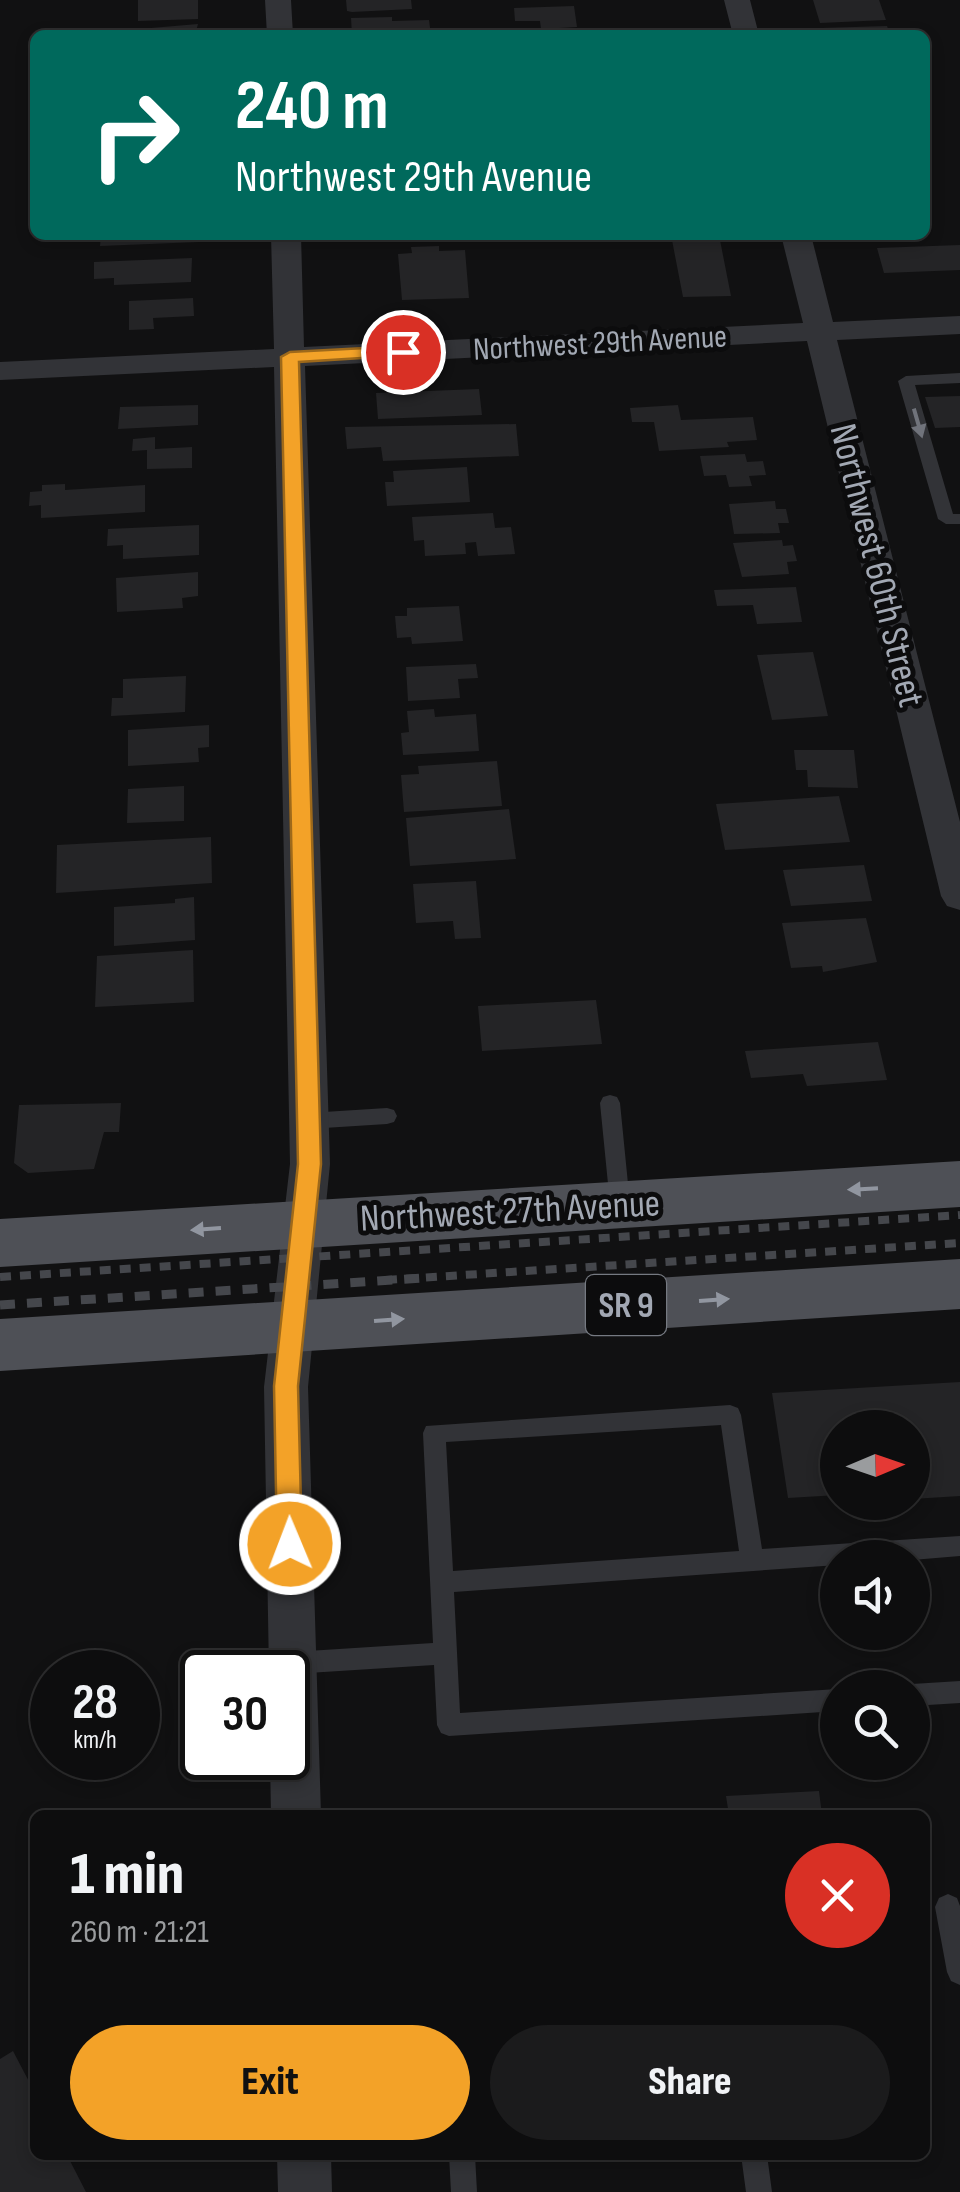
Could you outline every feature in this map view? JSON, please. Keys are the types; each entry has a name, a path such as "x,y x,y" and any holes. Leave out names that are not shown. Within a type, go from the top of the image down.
{"main road":[{"name":"Northwest 27th Avenue","path":"0,1243 960,1184"},
{"name":"SR 9","path":"0,1344 960,1284"}],"street":[{"path":"278,0 280,30"},
{"path":"738,0 745,30"},
{"path":"286,240 310,1164 286,1386 292,1650"},
{"name":"Northwest 60th Street","path":"797,240 960,896"},
{"name":"Northwest 29th Avenue","path":"0,371 960,325"},
{"path":"295,1780 296,1810"},
{"path":"304,2160 305,2192"}],"lane":[{"path":"953,519 906,381 960,378"},
{"path":"610,1103 620,1204"},
{"path":"308,1121 387,1116"},
{"path":"752,1560 730,1415 434,1432 449,1726 820,1701"},
{"path":"442,1582 960,1546"},
{"path":"310,1662 446,1653"},
{"path":"930,1694 960,1692"},
{"path":"944,1908 960,1972"},
{"path":"462,2160 464,2192"},
{"path":"755,2160 758,2192"}],"building":[{"path":"138,0 198,0 198,19 138,21"},
{"path":"346,0 411,0 412,9 352,12 347,11"},
{"path":"813,0 879,0 886,20 820,23"},
{"path":"574,6 577,27 541,29 540,21 515,21 514,8"},
{"path":"351,18 429,20 430,30 352,30"},
{"path":"198,24 196,30 128,30"},
{"path":"887,26 888,30 822,30"},
{"path":"101,240 199,240 199,242 100,246"},
{"path":"672,240 720,240 731,296 683,297"},
{"path":"960,245 960,270 884,273 877,248"},
{"path":"439,246 439,251 465,250 469,298 402,300 398,254 412,253 411,247"},
{"path":"192,258 191,282 114,285 114,278 94,279 94,262"},
{"path":"193,298 194,316 153,318 154,329 129,330 129,301"},
{"path":"479,389 482,415 378,419 376,393"},
{"path":"960,396 960,427 935,428 925,397"},
{"path":"198,405 198,425 118,429 120,407"},
{"path":"678,405 681,420 753,417 757,440 727,442 729,447 659,451 654,422 632,422 630,408"},
{"path":"516,424 519,456 383,461 381,447 347,449 345,427"},
{"path":"155,437 155,449 192,447 192,468 147,469 147,450 132,451 133,439"},
{"path":"745,454 747,462 763,461 766,475 749,476 752,486 729,487 726,475 704,476 700,456"},
{"path":"467,467 470,502 387,506 385,482 394,482 393,471"},
{"path":"65,484 65,490 145,485 145,512 41,518 41,505 29,506 30,492 42,491 42,485"},
{"path":"775,501 776,509 786,509 789,523 778,523 780,533 734,534 729,504"},
{"path":"493,513 495,528 511,527 515,554 478,556 476,542 465,543 466,554 425,556 424,540 414,541 412,517"},
{"path":"199,525 199,555 123,559 123,545 107,546 108,529"},
{"path":"782,540 783,546 793,545 797,561 787,562 789,574 742,577 733,543"},
{"path":"198,572 198,596 182,598 183,608 117,612 116,578"},
{"path":"796,587 802,622 757,624 753,605 717,606 714,590"},
{"path":"459,606 463,641 412,644 411,637 397,638 395,616 407,616 407,608"},
{"path":"813,652 828,716 772,720 757,655"},
{"path":"476,664 478,678 458,679 460,698 408,701 406,667"},
{"path":"186,676 185,712 111,716 112,698 123,698 123,679"},
{"path":"434,709 435,717 476,714 479,751 403,755 401,733 409,732 407,711"},
{"path":"209,725 209,747 198,748 199,762 128,766 128,730"},
{"path":"794,750 854,750 858,788 808,787 807,770 796,770"},
{"path":"497,761 502,806 404,812 401,775 419,774 418,766"},
{"path":"184,786 184,821 127,823 128,789"},
{"path":"839,796 850,842 725,850 716,804"},
{"path":"509,809 516,859 410,866 406,818"},
{"path":"211,837 212,883 56,893 57,845"},
{"path":"864,865 872,901 791,906 783,870"},
{"path":"476,881 481,938 455,939 453,921 416,923 413,884"},
{"path":"194,897 195,940 114,946 114,907 175,903 175,899"},
{"path":"866,918 877,962 823,972 822,966 791,968 782,923"},
{"path":"193,950 194,1002 95,1007 97,956"},
{"path":"596,1000 602,1044 482,1051 478,1006"},
{"path":"878,1042 887,1080 807,1086 803,1074 751,1078 745,1051"},
{"path":"121,1103 119,1132 104,1132 94,1169 28,1173 14,1163 19,1105"},
{"path":"960,1382 960,1496 930,1498 930,1410 820,1410 820,1496 788,1498 772,1393"},
{"path":"819,1791 821,1810 728,1810 726,1796"},
{"path":"13,2051 30,2083 30,2160 70,2160 86,2192 0,2192 0,2059"}],"railway":[{"path":"0,1277 960,1215"},
{"path":"386,1280 960,1243"},
{"path":"0,1305 424,1278"}],"route":[{"path":"290,1544 286,1386 310,1164 290,357 403,352"}]}
